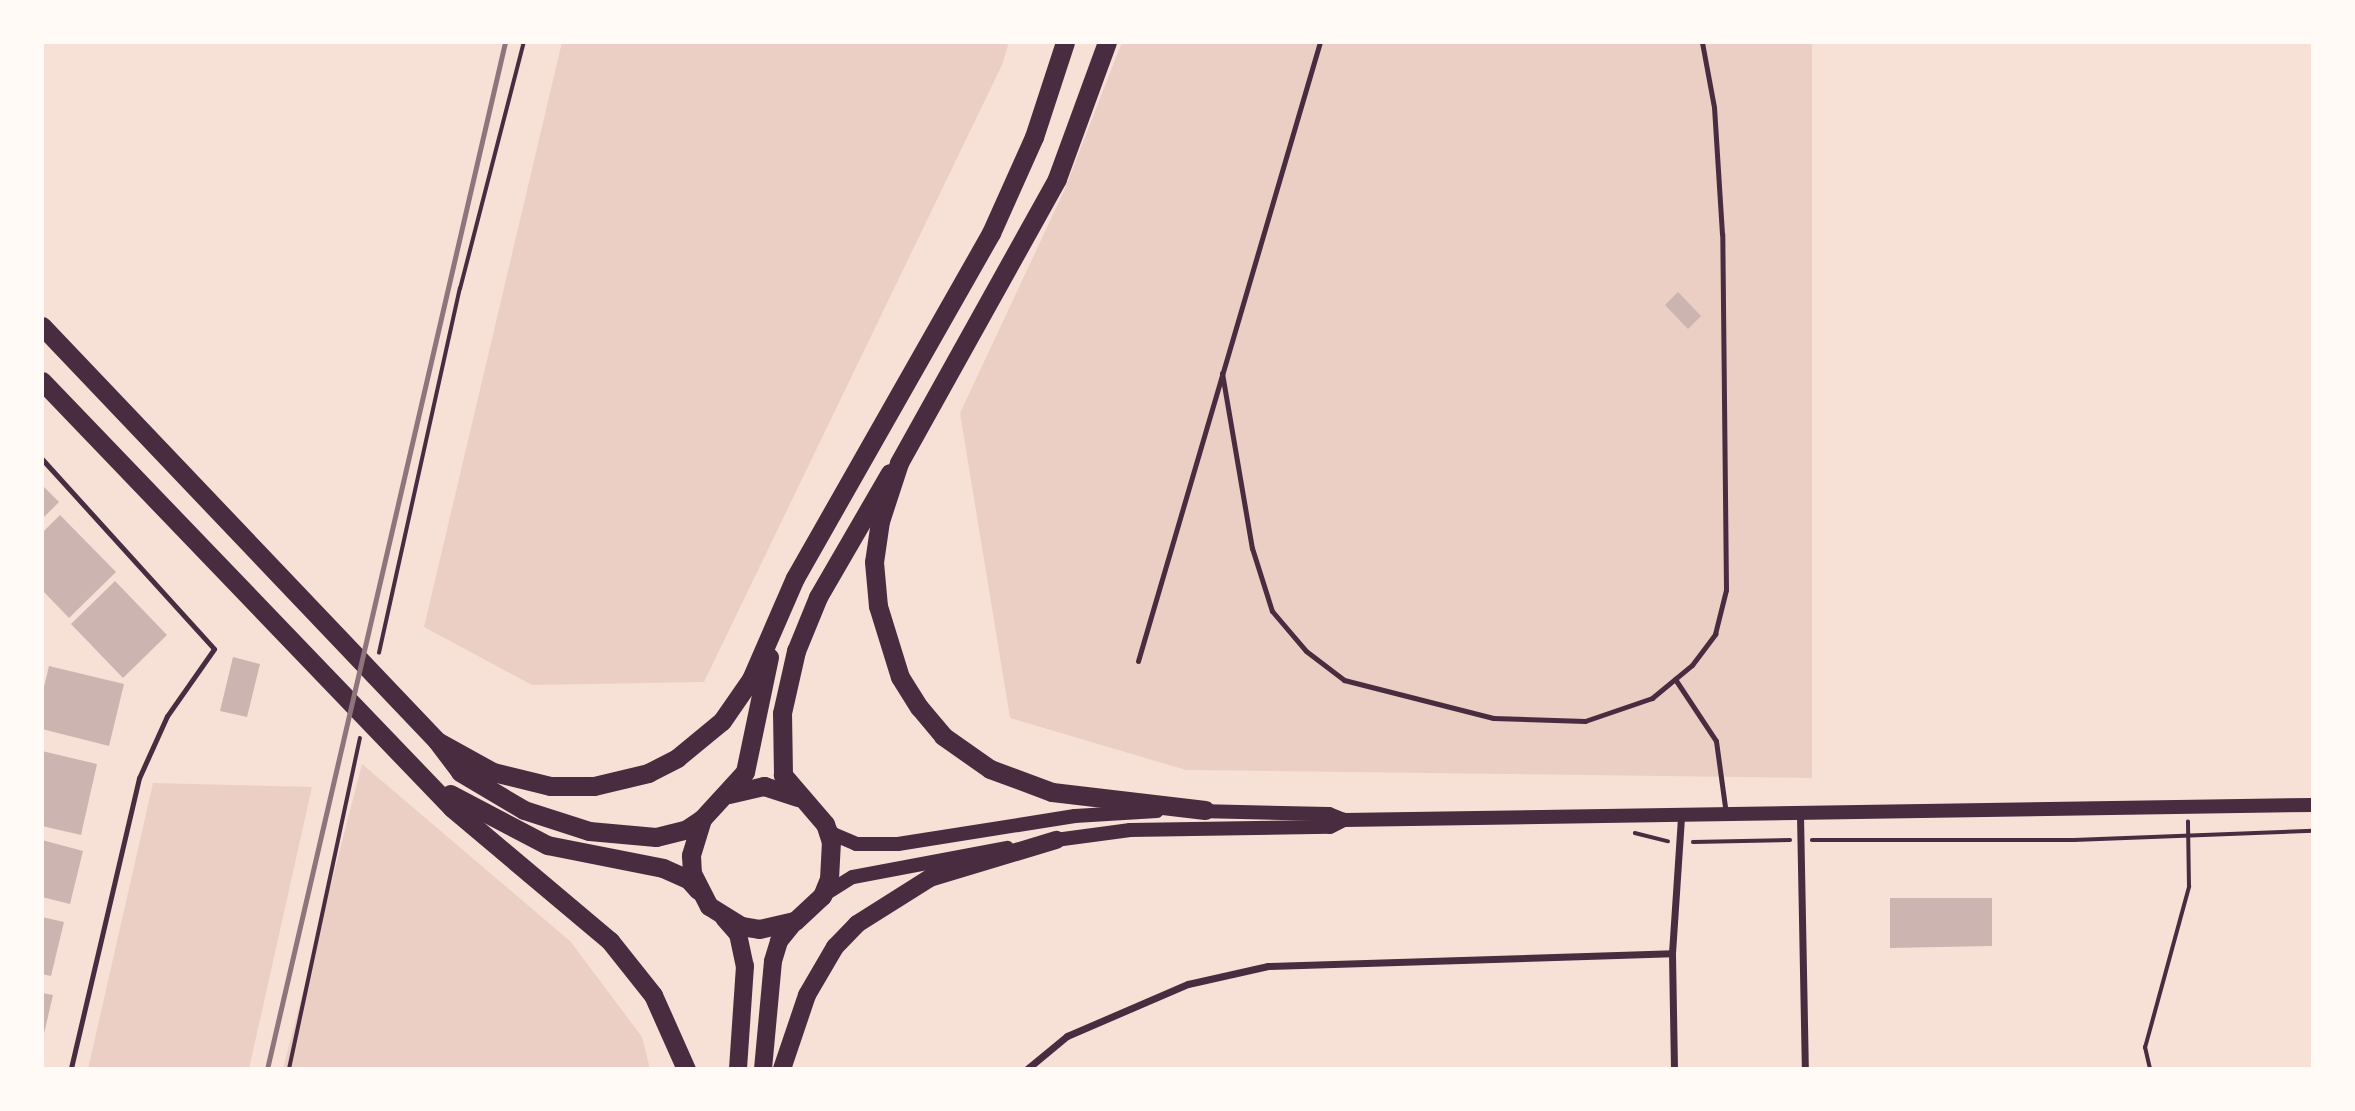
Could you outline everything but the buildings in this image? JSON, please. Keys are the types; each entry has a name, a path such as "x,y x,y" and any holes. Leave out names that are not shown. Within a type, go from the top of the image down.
{"highway":[{"path":"437,741 493,772 527,782 572,787 618,782 677,758 722,721 739,701 770,642 796,578 991,233 1034,137 1065,42"},
{"path":"427,782 547,845 663,868 688,879 724,918 759,929 795,921 822,896 832,860 825,824 783,775 780,738 796,651 835,565 899,463 1057,179 1107,42"},
{"path":"42,326 437,741 460,772 479,785 551,821 636,837 676,833 702,819 729,794 745,772 770,642"},
{"path":"42,381 452,808 610,941 653,995 685,1069"},
{"path":"899,463 880,521 874,562 878,606 900,677 943,736 1019,783 1052,792 1205,810"},
{"path":"729,794 765,786 800,797"},
{"path":"699,891 691,855 702,819"}],"main road":[{"path":"825,824 844,840 887,845 1074,816 1205,810 1329,814 1344,820 1681,818 2313,805"},
{"path":"822,896 853,877 1056,840 1130,830 1330,827 1344,820"},
{"path":"782,1069 807,995 835,947 856,924 930,878 1056,840"},
{"path":"724,918 738,934 745,966 738,1069"},
{"path":"763,1069 773,961 779,941 795,921"}],"street":[{"path":"1800,815 1805,1069"},
{"path":"1674,1069 1672,953 1681,818"},
{"path":"1027,1069 1067,1036 1176,989 1268,966 1672,953"}],"lane":[{"path":"1138,661 1320,42"},
{"path":"1223,373 1252,548 1272,611 1307,651 1343,680 1493,718 1586,721 1652,698 1692,665 1715,634 1726,590 1721,234 1714,107 1702,42"},
{"path":"42,459 214,649 167,716 139,778 71,1069"},
{"path":"1675,679 1716,741 1726,817"}],"path":[{"path":"376,667 460,289 524,42"},
{"path":"289,1069 360,734"},
{"path":"2150,1069 2145,1048 2189,887 2188,806"},
{"path":"1613,818 1640,836 1679,842 2074,840 2188,833 2313,831"}],"shaded area":[{"path":"562,42 1009,42 1002,65 704,682 532,685 424,627"},
{"path":"1122,42 1812,42 1812,778 1186,770 1010,718 960,413 1064,191"},
{"path":"362,764 570,941 642,1037 650,1069 283,1069"},
{"path":"153,783 312,787 249,1069 88,1069"}],"railway":[{"path":"267,1069 505,42"}]}
